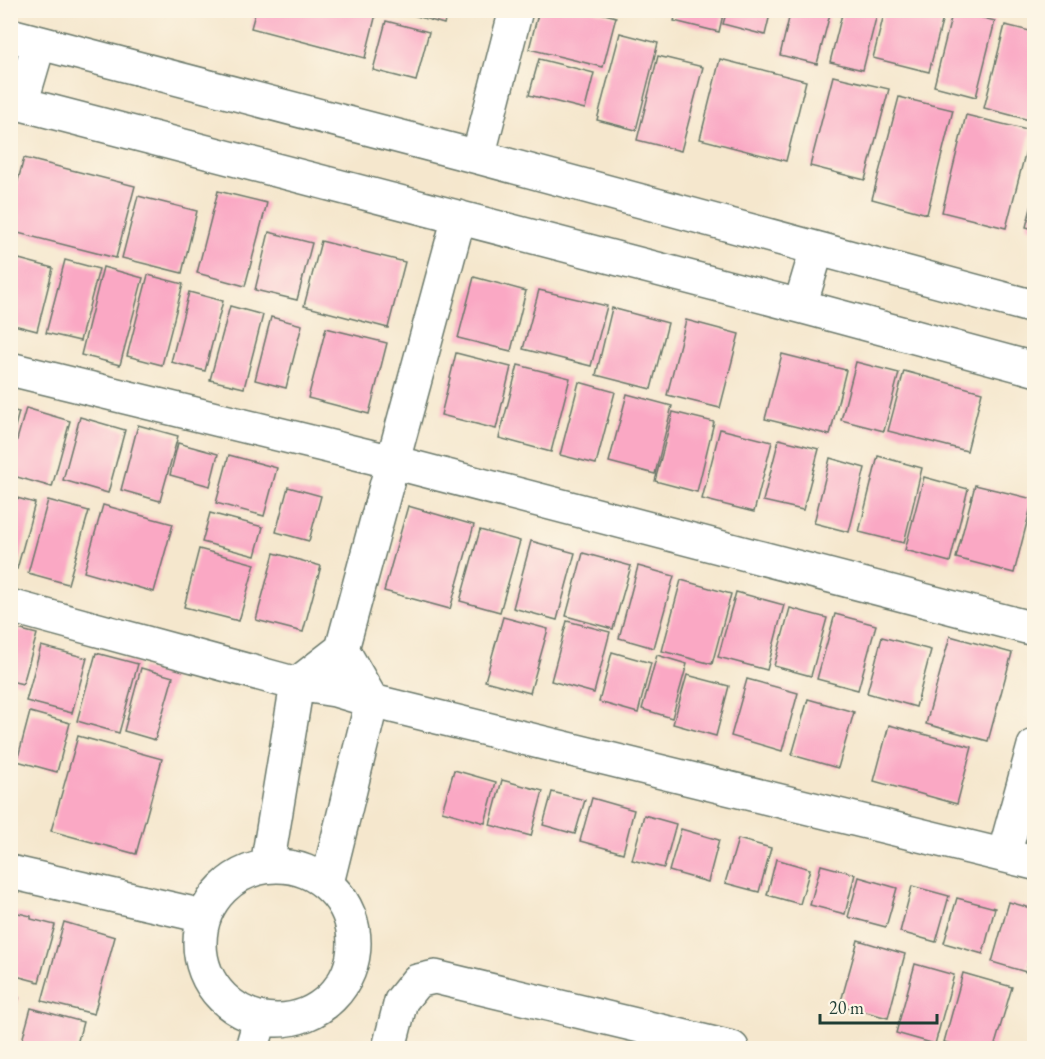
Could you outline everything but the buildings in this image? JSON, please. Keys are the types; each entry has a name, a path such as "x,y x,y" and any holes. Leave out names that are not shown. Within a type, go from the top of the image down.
{"street":[{"path":"478,157 516,10"},
{"path":"1035,307 478,157 25,39 16,102 1035,369"},
{"path":"267,866 297,684 342,649 459,217"},
{"path":"800,306 817,249"},
{"path":"10,369 393,462 1035,629"},
{"path":"10,606 297,684 335,690 372,701 1019,859 1035,746"},
{"path":"327,883 372,701 342,649"},
{"path":"267,866 299,868 327,883 344,903 354,927 355,953 344,983 323,1007 256,1034 208,981 199,949 203,916 218,892 240,874 267,866"},
{"path":"10,872 203,916"},
{"path":"389,1048 401,1001 417,981 435,977 732,1048"}]}
